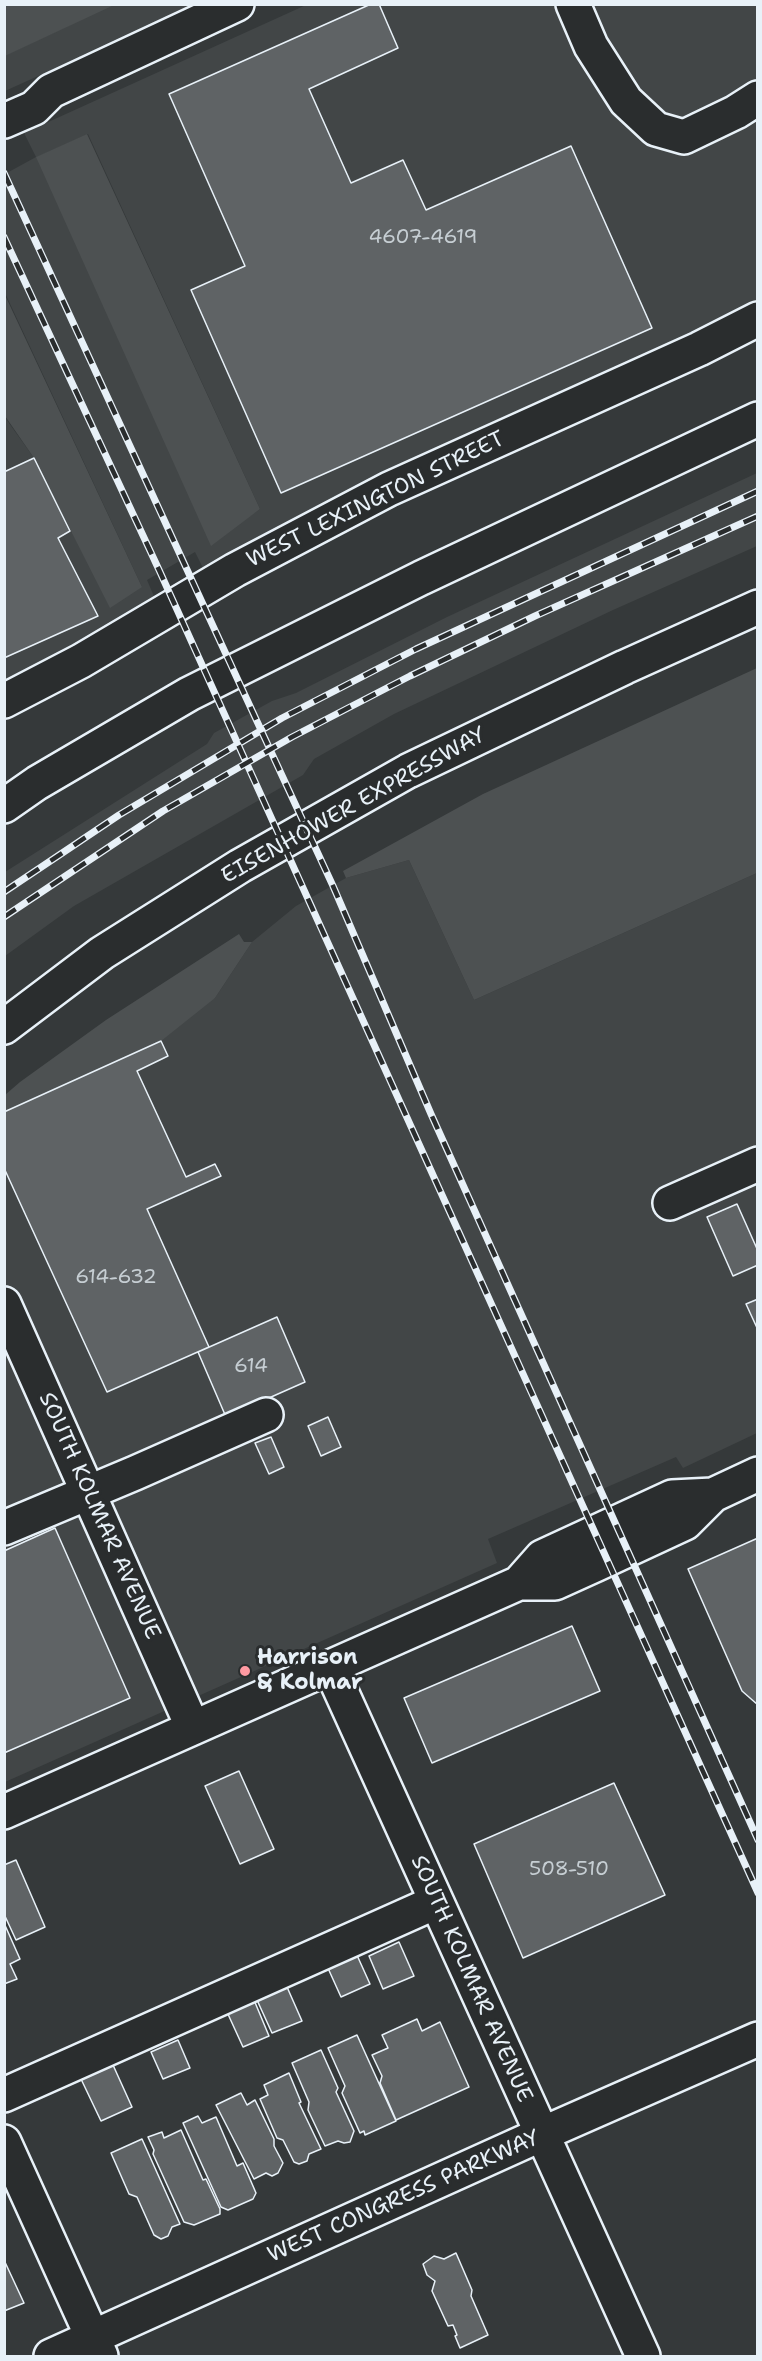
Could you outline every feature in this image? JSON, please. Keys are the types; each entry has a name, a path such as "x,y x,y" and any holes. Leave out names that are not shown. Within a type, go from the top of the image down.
{"main road":[{"path":"4,121 34,108 51,91 237,4"},
{"path":"573,4 591,46 626,101 656,129 684,137 736,112 758,98"},
{"path":"4,102 28,92 51,91"},
{"name":"WEST LEXINGTON STREET","path":"4,701 81,662 235,570 389,489 758,319"},
{"path":"4,806 37,783 189,693 420,578 758,418"},
{"name":"EISENHOWER EXPRESSWAY","path":"4,1027 121,941 240,866 408,771 624,667 758,607"},
{"path":"670,1203 758,1164"},
{"name":"SOUTH KOLMAR AVENUE","path":"4,1304 193,1728"},
{"path":"4,1528 266,1415"},
{"path":"4,1812 519,1583 542,1557 672,1497 713,1494 758,1474"},
{"name":"SOUTH KOLMAR AVENUE","path":"330,1667 643,2356"},
{"path":"4,2095 436,1902"},
{"name":"WEST CONGRESS PARKWAY","path":"51,2356 96,2347 542,2134 758,2039"},
{"path":"4,2142 96,2347"}],"shaded area":[{"path":"5,4 114,4 114,5 5,56"},
{"path":"61,5 195,5 5,91 4,56 70,25"},
{"path":"306,5 757,5 757,302 736,315 205,572 195,552 147,580 156,601 5,686 4,416 34,458 70,531 142,587 5,293 5,174 36,157 24,133","holes":["88,134 260,509 247,518 37,157"]},
{"path":"87,134 260,509 211,546 36,157"},
{"path":"4,293 142,587 110,608 34,458 5,416"},
{"path":"757,473 757,546 613,610 394,714 314,759 303,775 74,906 5,956 5,872 207,744 214,733 272,701 296,693 447,617"},
{"path":"757,668 757,873 474,1000 409,860 346,878 343,871 483,794"},
{"path":"409,860 474,1000 757,873 757,1433 683,1468 676,1457 488,1539 497,1563 5,1782 4,1112 215,998 252,942 296,906 346,878"},
{"path":"239,934 244,942 252,942 215,998 161,1041 5,1112 5,1095 20,1082 106,1020"}],"building":[{"path":"371,4 379,4 398,48 309,89 351,183 403,160 426,210 571,146 652,328 281,493 191,290 245,266 169,94"},
{"path":"34,458 70,531 58,538 98,616 4,658 4,472"},
{"path":"161,1041 168,1056 137,1071 186,1177 215,1164 221,1176 147,1209 209,1347 107,1392 4,1168 4,1112"},
{"path":"737,1204 758,1251 758,1265 733,1276 707,1217"},
{"path":"758,1299 758,1330 746,1304"},
{"path":"277,1317 305,1382 226,1417 198,1352"},
{"path":"328,1417 341,1447 321,1456 308,1426"},
{"path":"271,1437 284,1467 269,1474 255,1443"},
{"path":"55,1528 130,1698 4,1753 4,1551"},
{"path":"758,1538 758,1705 742,1691 688,1569"},
{"path":"572,1626 600,1691 432,1763 404,1698"},
{"path":"239,1771 274,1849 240,1864 205,1786"},
{"path":"614,1783 665,1895 523,1958 474,1844"},
{"path":"16,1860 45,1927 16,1940 4,1914 4,1865"},
{"path":"4,1923 20,1959 10,1964 17,1979 4,1984"},
{"path":"399,1942 414,1976 383,1989 369,1956"},
{"path":"356,1953 370,1984 341,1997 327,1966"},
{"path":"287,1987 302,2021 272,2033 257,2000"},
{"path":"254,2000 269,2036 243,2047 227,2012"},
{"path":"417,2019 422,2031 440,2022 469,2087 396,2120 380,2083 382,2076 372,2055 388,2048 382,2035"},
{"path":"357,2035 396,2121 365,2135 364,2131 360,2133 342,2093 345,2086 328,2048"},
{"path":"178,2040 190,2068 163,2079 151,2052"},
{"path":"321,2050 338,2088 336,2092 354,2131 350,2142 338,2141 325,2146 308,2110 309,2102 292,2063"},
{"path":"113,2065 132,2107 101,2121 81,2079"},
{"path":"289,2073 301,2102 299,2103 321,2149 309,2154 307,2161 299,2164 294,2162 283,2140 277,2138 260,2099 268,2095 264,2085"},
{"path":"241,2093 247,2105 255,2100 283,2163 278,2173 272,2176 266,2173 254,2179 216,2105"},
{"path":"198,2116 202,2123 216,2117 237,2166 243,2163 256,2193 253,2199 228,2210 221,2207 183,2123"},
{"path":"181,2130 203,2180 206,2179 220,2209 220,2214 194,2225 184,2222 153,2154 154,2150 148,2137 162,2132 164,2138"},
{"path":"142,2139 180,2224 172,2227 168,2236 161,2239 154,2235 137,2197 129,2194 111,2153"},
{"path":"456,2253 488,2335 460,2348 453,2325 448,2326 432,2291 435,2281 427,2275 423,2264 434,2256 444,2259"},
{"path":"4,2260 24,2303 4,2311"}],"railway":[{"path":"4,173 333,886 431,1114 758,1840"},
{"path":"4,237 160,572 758,1893"},
{"path":"4,892 119,815 282,718 416,649 758,491"},
{"path":"4,917 163,811 292,737 410,676 535,616 758,516"}],"place":[{"name":"Harrison & Kolmar","path":"245,1671"}]}
